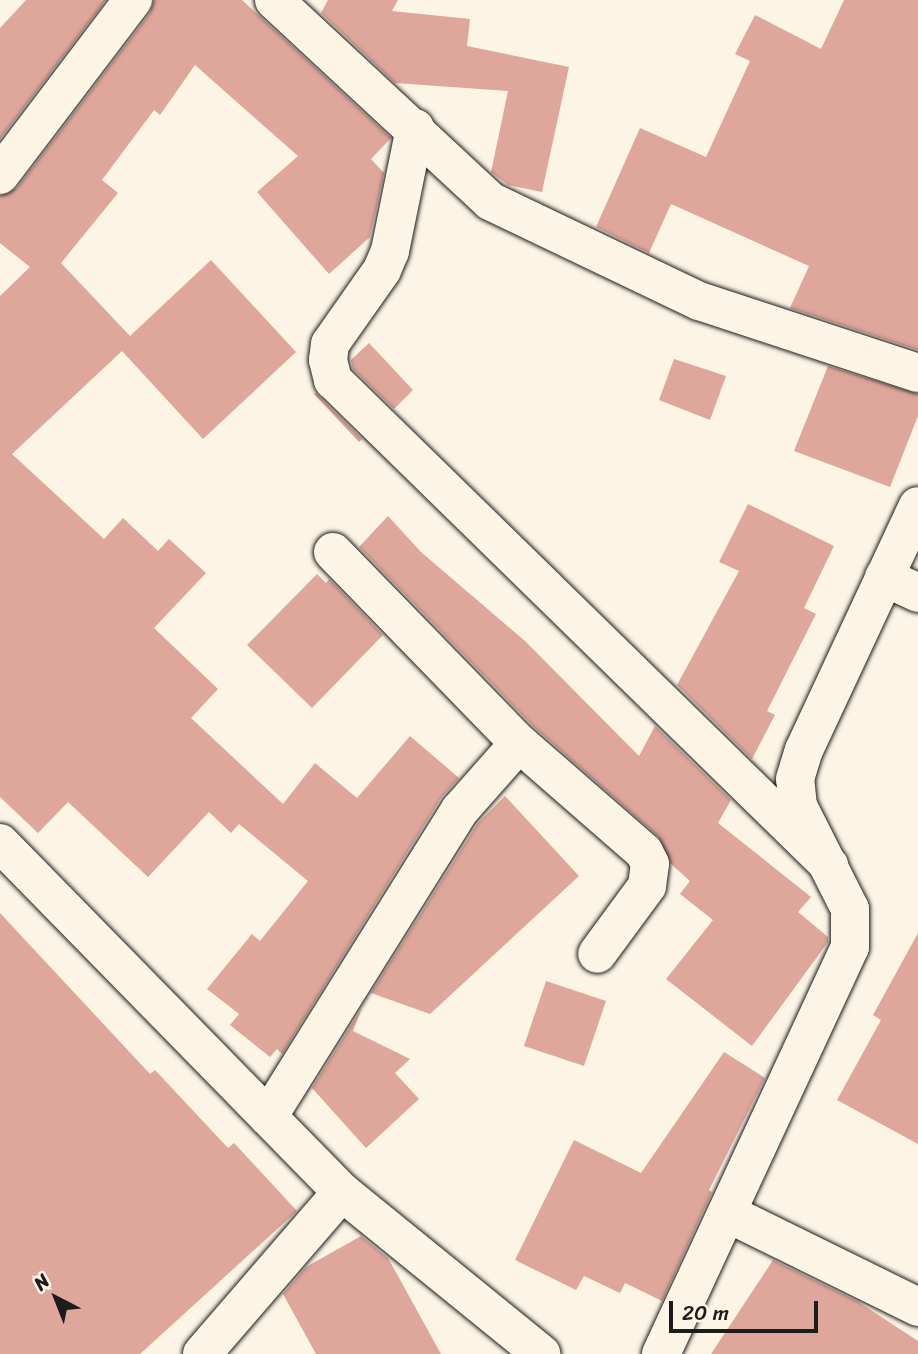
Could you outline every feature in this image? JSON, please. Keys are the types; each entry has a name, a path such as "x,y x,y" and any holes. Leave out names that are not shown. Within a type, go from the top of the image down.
{"street":[{"path":"0,175 133,0"},
{"path":"274,0 415,128 490,201 699,301 918,373"},
{"path":"415,128 390,251 382,270 330,344 328,360 333,380 829,865"},
{"path":"661,1354 850,947 850,909 798,806 794,779 918,506"},
{"path":"333,552 519,743 635,842 650,864 647,886 597,954"},
{"path":"884,577 918,593"},
{"path":"268,1117 460,810 519,743"},
{"path":"0,843 342,1192 541,1354"},
{"path":"202,1354 342,1192"},
{"path":"727,1213 918,1307"}],"building":[{"path":"26,0 106,0 0,139 0,28"},
{"path":"154,0 242,0 391,138 371,159 384,173 370,237 329,274 257,192 298,156 195,65 160,115 154,110 102,180 118,193 61,263 130,336 211,260 296,352 203,439 122,351 12,454 104,539 123,518 158,551 169,539 206,573 154,628 218,689 191,718 283,804 315,763 357,798 410,736 459,778 441,798 282,1054 277,1049 270,1057 230,1025 239,1014 207,989 252,934 260,941 308,881 239,824 231,833 209,812 148,877 68,802 38,833 0,797 0,296 30,267 0,243 0,196 17,188 150,13"},
{"path":"328,0 398,0 392,11 470,19 467,46 569,67 542,192 508,185 491,172 508,91 395,83 321,13"},
{"path":"844,0 918,0 918,350 790,308 809,266 671,204 649,253 596,227 640,128 706,157 750,61 735,54 755,15 821,49"},
{"path":"369,343 413,390 394,409 353,369 351,360"},
{"path":"674,359 726,376 710,420 659,400"},
{"path":"828,366 918,394 918,416 890,487 794,451"},
{"path":"314,394 362,439 359,442"},
{"path":"748,504 834,546 804,608 816,614 767,711 775,715 752,759 677,685 739,571 719,562"},
{"path":"388,516 421,552 525,641 639,756 655,726 731,800 718,823 811,897 798,912 828,937 828,942 752,1046 666,979 713,920 680,894 690,881 671,864 658,836 534,727 359,547"},
{"path":"317,574 326,583 329,579 383,635 312,708 247,645"},
{"path":"505,796 579,876 430,1014 371,993 478,823"},
{"path":"0,913 150,1074 155,1070 228,1148 234,1143 297,1211 140,1354 0,1354"},
{"path":"918,933 918,1144 837,1100 881,1020 873,1015"},
{"path":"546,981 606,1001 584,1066 524,1046"},
{"path":"362,1008 353,1031 410,1059 395,1073 419,1099 366,1148 312,1088"},
{"path":"724,1052 765,1078 709,1190 712,1192 662,1301 625,1283 620,1293 584,1276 576,1290 515,1260 574,1140 641,1173"},
{"path":"361,1236 388,1258 441,1354 316,1354 283,1294 306,1267"},
{"path":"773,1260 857,1301 918,1341 918,1354 711,1354"}]}
